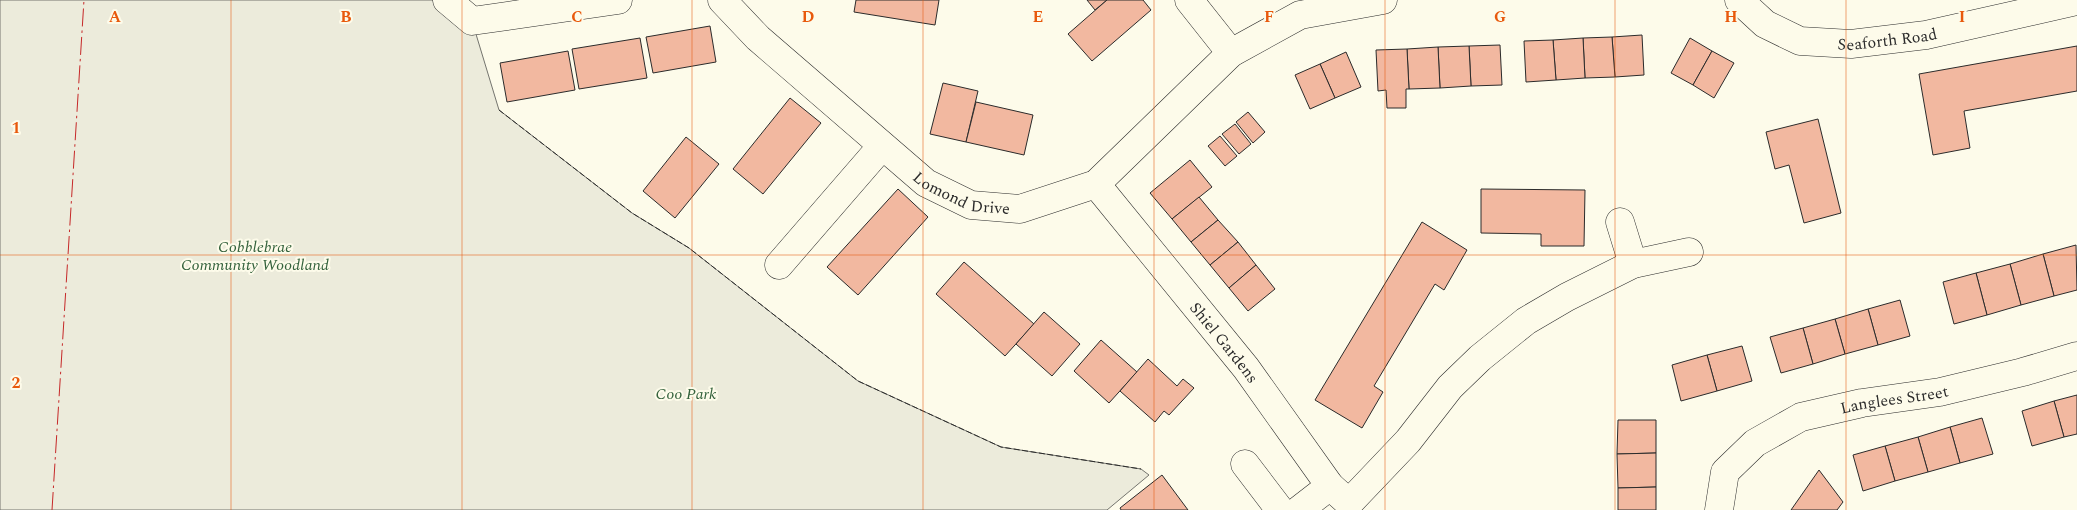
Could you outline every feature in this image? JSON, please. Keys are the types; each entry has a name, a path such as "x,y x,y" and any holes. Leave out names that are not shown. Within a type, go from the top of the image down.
{"street":[{"path":"447,0 472,21 618,0"},
{"name":"Lomond Drive","path":"722,0 758,38 926,183 971,205 1020,210 1096,184 1231,53 1300,15 1383,0"},
{"path":"1189,0 1231,53"},
{"name":"Seaforth Road","path":"1739,0 1765,24 1800,41 1851,44 1926,35 2077,1"},
{"path":"779,265 882,146"},
{"name":"Shiel Gardens","path":"1096,184 1246,368 1343,500"},
{"path":"1620,222 1633,264"},
{"path":"1299,510 1343,500 1408,441 1450,387 1480,358 1526,321 1567,297 1633,264 1689,252"},
{"name":"Langlees Street","path":"1719,510 1725,472 1755,443 1801,417 1862,403 1940,392 2023,372 2077,356"},
{"path":"1245,464 1280,510"}],"green space":[{"name":"Cobblebrae Community Woodland","path":"0,0 447,0 472,21 499,110 632,213 689,248 858,381 1001,447 1141,469 1149,475 1107,510 0,510"}],"building":[{"path":"856,0 939,0 935,25 854,12"},
{"path":"1087,0 1107,0 1095,10"},
{"path":"1107,0 1143,0 1151,10 1092,61 1068,34"},
{"path":"710,26 716,62 653,73 646,37"},
{"path":"1642,35 1644,75 1615,77 1612,37"},
{"path":"1612,37 1615,77 1585,78 1583,38"},
{"path":"640,38 647,78 579,89 572,49"},
{"path":"1583,38 1585,78 1556,80 1553,40"},
{"path":"1690,38 1712,51 1693,85 1671,73"},
{"path":"1553,40 1556,80 1526,82 1524,41"},
{"path":"1500,45 1502,85 1471,86 1469,46"},
{"path":"1469,46 1471,86 1440,88 1438,47"},
{"path":"2077,46 2077,91 1964,111 1970,148 1933,155 1919,74"},
{"path":"1438,47 1440,88 1409,89 1407,49"},
{"path":"1407,49 1409,89 1406,89 1406,108 1387,108 1386,90 1378,91 1376,50"},
{"path":"568,51 575,90 507,102 500,63"},
{"path":"1712,51 1734,63 1714,98 1693,85"},
{"path":"1346,52 1361,87 1335,98 1320,64"},
{"path":"1320,64 1335,98 1310,109 1295,75"},
{"path":"943,83 978,91 966,142 930,134"},
{"path":"790,98 821,123 763,194 733,169"},
{"path":"976,102 1033,115 1024,155 966,142"},
{"path":"1248,112 1265,132 1253,143 1236,122"},
{"path":"1818,119 1841,213 1804,223 1789,165 1775,169 1766,132"},
{"path":"1235,124 1251,144 1239,154 1222,134"},
{"path":"1220,136 1237,156 1225,166 1208,146"},
{"path":"686,137 719,164 675,218 643,191"},
{"path":"1190,160 1212,187 1172,219 1150,193"},
{"path":"898,189 928,217 858,295 827,267"},
{"path":"1481,189 1585,190 1584,246 1541,246 1541,234 1481,233"},
{"path":"1199,197 1218,220 1191,242 1172,219"},
{"path":"1218,220 1238,242 1210,265 1191,242"},
{"path":"1422,222 1467,250 1444,290 1435,284 1374,386 1383,392 1362,428 1315,400"},
{"path":"1238,242 1256,265 1229,288 1210,265"},
{"path":"2076,245 2077,290 2054,296 2043,254"},
{"path":"2043,254 2054,296 2021,305 2010,264"},
{"path":"964,262 1034,324 1005,356 936,294"},
{"path":"2010,264 2021,305 1987,315 1976,273"},
{"path":"1256,265 1275,289 1248,311 1229,288"},
{"path":"1976,273 1987,315 1954,324 1943,282"},
{"path":"1900,300 1910,336 1878,345 1868,309"},
{"path":"1868,309 1878,345 1845,354 1835,319"},
{"path":"1044,312 1080,344 1052,376 1016,344"},
{"path":"1835,319 1845,354 1813,364 1803,328"},
{"path":"1803,328 1813,364 1781,373 1770,337"},
{"path":"1101,340 1137,372 1109,403 1074,371"},
{"path":"1742,346 1752,381 1717,391 1707,355"},
{"path":"1707,355 1717,391 1681,401 1672,365"},
{"path":"1148,359 1177,386 1183,379 1194,388 1169,415 1164,411 1155,422 1120,391"},
{"path":"2077,395 2077,434 2064,437 2054,401"},
{"path":"2054,401 2064,437 2032,446 2022,411"},
{"path":"1982,418 1993,454 1960,463 1950,427"},
{"path":"1618,420 1656,420 1656,453 1617,454"},
{"path":"1950,427 1960,463 1928,472 1918,437"},
{"path":"1918,437 1928,472 1895,481 1885,446"},
{"path":"1885,446 1895,481 1863,491 1853,455"},
{"path":"1656,453 1656,487 1618,488 1617,454"},
{"path":"1819,470 1843,502 1837,510 1791,510"},
{"path":"1162,475 1188,510 1121,510 1120,508"},
{"path":"1656,487 1656,510 1618,510 1618,488"}],"fence":[{"path":"499,110 632,213 689,248 858,381 1001,447 1141,469"}],"power":[{"path":"52,510 84,0"}],"park label":[{"name":"Coo Park","path":"686,393"}]}
